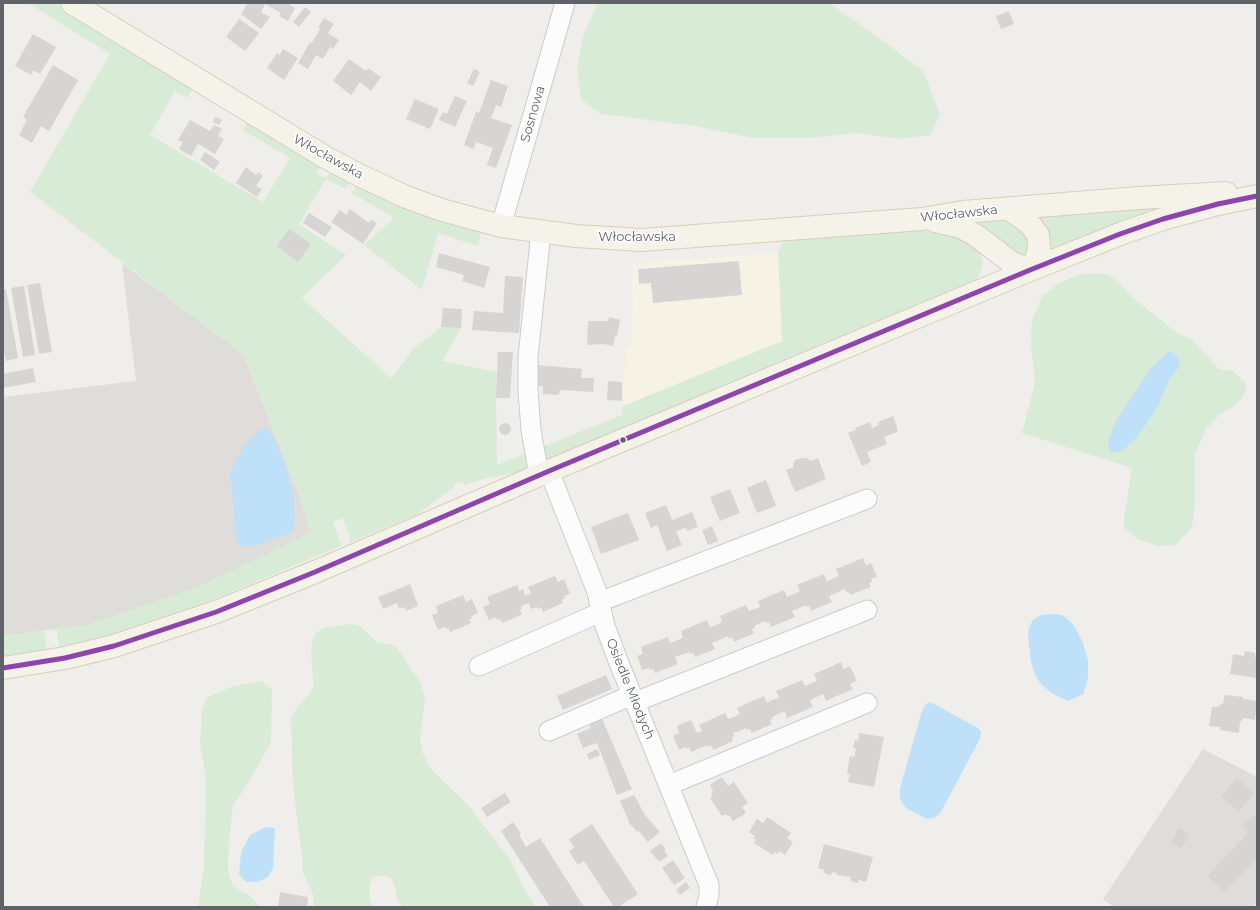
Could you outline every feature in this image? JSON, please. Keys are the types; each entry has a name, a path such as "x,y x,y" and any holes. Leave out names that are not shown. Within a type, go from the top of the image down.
{"main road":[{"name":"Włocławska","path":"72,3 325,157 406,197 473,219 501,226 576,236 642,240 922,219 963,212 1146,197 1220,193 1257,195"},
{"path":"3,668 65,658 114,646 216,612 314,572 544,473 988,286 1120,234 1163,219 1257,195"},
{"path":"1009,209 1029,223 1038,235 1039,248 1037,257 1030,270"},
{"path":"922,219 961,227 977,236 1012,263 1030,270"},
{"path":"988,286 992,264 990,247"}],"street":[{"name":"Sosnowa","path":"501,226 565,3"},
{"name":"Osiedle Młodych","path":"542,232 533,304 528,364 528,392 531,422 544,473 597,592 600,607 634,699 709,885 710,895 706,907"},
{"path":"479,666 600,607 867,499"},
{"path":"549,731 867,610"},
{"path":"669,785 867,703"}],"shaded area":[{"path":"778,253 783,341 623,406 626,348 632,347 633,264"},
{"path":"122,263 243,354 298,492 311,533 201,586 88,625 3,636 3,397 136,381"},
{"path":"1203,749 1257,777 1257,902 1254,907 1114,907 1103,899"}],"green space":[{"path":"28,3 55,3 192,88 188,98 175,91 150,135 263,202 290,158 243,130 249,119 322,164 316,173 326,178 331,171 350,182 345,189 326,179 299,224 346,255 302,298 391,378 413,349 441,327 461,328 442,361 497,372 497,465 532,451 535,467 519,472 483,479 465,485 462,481 453,485 454,487 418,514 351,542 343,518 333,522 341,546 181,613 132,631 87,643 59,648 57,629 88,625 201,586 310,533 298,492 243,354 30,192 110,54"},
{"path":"598,3 829,3 923,71 940,114 931,135 901,139 856,133 810,138 752,138 696,126 601,114 581,99 577,68 584,34"},
{"path":"358,184 482,229 478,246 438,233 422,290 364,245 394,218 352,193"},
{"path":"1152,208 1156,210 1155,212 1052,250 1048,249 1038,220 1039,217"},
{"path":"1007,220 1025,228 1030,255 1024,257 1018,256 979,227 981,222"},
{"path":"919,228 950,230 978,249 983,262 979,276 975,280 796,358 545,461 542,447 622,415 623,406 782,341 778,253 782,243 794,238"},
{"path":"1083,274 1108,274 1131,296 1177,333 1191,339 1219,369 1233,371 1245,382 1246,391 1241,399 1234,406 1220,414 1206,429 1195,454 1195,503 1192,527 1176,545 1158,546 1137,539 1123,526 1132,468 1022,433 1035,381 1031,344 1032,321 1042,296 1061,282"},
{"path":"351,624 360,626 378,643 391,644 397,648 420,682 425,699 420,739 423,754 431,769 467,804 511,861 525,891 536,907 403,907 396,899 396,891 392,879 384,875 372,877 369,889 370,900 373,907 314,907 313,894 303,872 293,786 291,719 297,708 314,688 311,653 315,634 323,628"},
{"path":"44,631 47,654 3,660 3,636"},
{"path":"261,681 272,690 271,742 253,775 233,806 229,840 228,872 232,884 240,891 249,895 258,907 198,907 204,868 206,778 200,744 202,713 206,698 231,687"}],"water":[{"path":"1169,351 1175,354 1180,361 1179,367 1169,380 1157,408 1137,437 1121,452 1112,452 1108,447 1116,421 1152,367"},
{"path":"264,428 269,431 274,438 284,462 294,495 295,522 291,533 259,545 241,547 238,543 236,533 230,475 236,459 246,444"},
{"path":"1041,615 1062,615 1075,627 1083,643 1088,660 1088,678 1083,694 1069,701 1052,693 1041,684 1035,675 1031,662 1028,638 1029,627 1033,620"},
{"path":"930,702 978,728 981,732 981,736 941,812 934,818 927,819 907,809 900,798 900,788 921,714 925,705"},
{"path":"266,827 275,828 273,868 268,877 258,882 246,882 239,874 241,852 250,835"}],"building":[{"path":"248,3 287,3 295,8 288,21 279,16 281,13 265,4 261,12 270,17 261,29 241,14"},
{"path":"305,7 311,12 299,27 293,22"},
{"path":"1009,11 1014,24 1001,29 996,16"},
{"path":"324,18 334,24 328,33 339,40 333,49 330,47 323,59 316,55 308,69 298,63 310,42 312,43"},
{"path":"239,19 259,33 245,51 226,37"},
{"path":"33,34 56,47 40,74 33,70 31,75 15,66"},
{"path":"283,49 298,58 284,80 267,68 277,53 280,55"},
{"path":"349,59 366,71 368,68 381,77 371,91 360,82 351,95 333,81"},
{"path":"53,65 78,80 49,131 41,126 32,143 19,135 27,120 23,117"},
{"path":"474,69 480,72 473,86 467,83"},
{"path":"491,80 508,86 501,107 496,105 491,118 512,125 496,168 487,165 493,148 476,142 473,149 464,145 476,112 479,113"},
{"path":"455,96 467,101 455,127 439,120 443,112 447,114"},
{"path":"415,99 439,109 430,129 406,119"},
{"path":"215,117 222,120 219,125 213,122"},
{"path":"190,120 210,131 214,125 222,129 218,136 224,139 215,154 198,144 191,156 179,149 183,142 178,140"},
{"path":"205,152 220,162 214,170 200,160"},
{"path":"246,167 256,175 258,172 263,176 256,186 262,189 257,197 236,183"},
{"path":"350,209 369,223 371,220 377,223 363,244 331,222 340,210 346,215"},
{"path":"309,213 332,227 325,237 303,223"},
{"path":"289,229 311,244 298,262 277,246"},
{"path":"439,253 490,267 484,288 462,281 464,275 436,267"},
{"path":"739,261 742,295 653,303 651,283 639,284 638,269"},
{"path":"505,276 523,277 519,333 472,330 474,311 503,313"},
{"path":"40,283 52,352 39,354 27,285"},
{"path":"24,286 35,355 23,357 11,288"},
{"path":"6,289 18,358 6,361 3,345 3,290"},
{"path":"443,308 462,309 461,328 441,327"},
{"path":"609,317 620,320 617,336 615,335 613,346 604,344 587,345 588,321 608,321"},
{"path":"498,352 513,352 510,398 496,398"},
{"path":"537,365 582,369 581,378 594,378 593,392 560,390 559,395 543,394 543,386 536,386"},
{"path":"33,368 36,382 3,388 3,374"},
{"path":"608,381 622,382 622,401 607,400"},
{"path":"893,416 897,427 897,432 884,437 887,444 867,452 871,462 862,466 848,433 856,430 855,428 870,422 872,428 879,425 878,422"},
{"path":"503,423 507,423 511,429 507,435 503,435 499,431 499,427"},
{"path":"808,458 810,461 818,458 826,479 795,492 786,470 794,467 793,464 795,460"},
{"path":"766,480 776,506 757,513 747,488"},
{"path":"730,489 740,513 720,521 710,497"},
{"path":"666,505 672,520 692,512 698,527 687,531 686,528 676,531 682,545 667,551 657,525 651,528 645,513"},
{"path":"628,513 639,540 601,554 591,527"},
{"path":"712,526 718,541 708,545 702,530"},
{"path":"863,558 866,565 871,563 877,577 871,579 872,582 869,583 871,587 850,595 845,589 829,596 832,602 811,611 810,606 807,607 806,605 792,611 795,617 771,627 769,622 767,623 766,621 760,623 752,629 754,633 734,642 732,637 729,639 728,636 712,643 715,649 695,657 693,653 690,654 689,652 675,657 678,664 655,673 653,669 650,670 649,668 642,670 637,656 643,654 641,647 668,637 670,643 683,638 681,631 707,620 710,627 716,625 722,622 720,616 746,605 749,611 760,607 758,601 784,590 787,597 800,591 797,585 824,574 827,581 839,576 836,569"},
{"path":"555,576 558,582 564,579 570,594 564,596 565,598 562,600 563,603 543,612 541,608 538,609 537,607 531,609 529,603 521,606 522,609 520,610 522,614 512,619 502,623 500,619 497,620 496,617 489,620 483,607 490,604 487,597 517,585 519,591 523,589 525,596 531,593 528,587"},
{"path":"410,584 418,606 406,611 404,607 399,609 397,603 383,609 378,597"},
{"path":"463,595 466,602 472,599 478,613 471,616 472,618 469,620 471,623 450,632 448,628 445,629 444,627 438,630 432,615 438,613 436,606"},
{"path":"1245,651 1255,653 1255,657 1257,658 1257,678 1230,674 1233,654 1244,656"},
{"path":"841,662 843,669 850,666 857,681 850,684 853,689 826,701 823,694 810,700 813,707 787,718 785,711 772,717 773,719 770,720 772,724 752,733 750,729 747,730 746,728 733,733 735,736 732,737 733,741 713,750 712,746 709,747 708,745 691,752 689,747 687,749 686,747 679,750 673,736 679,733 677,726 691,720 697,733 702,731 699,725 725,713 728,719 734,717 740,714 737,708 764,696 767,703 779,698 776,691 802,680 805,686 817,681 814,674"},
{"path":"606,675 612,689 563,710 557,696"},
{"path":"1225,695 1243,697 1243,699 1257,701 1255,720 1244,718 1240,722 1239,733 1220,730 1220,727 1209,726 1212,707 1217,707 1223,703"},
{"path":"601,716 632,789 617,795 597,743 583,748 577,734 591,728 588,722"},
{"path":"859,733 884,737 874,787 848,782 850,774 847,773 850,756 854,757 856,749 853,748 855,740 858,741"},
{"path":"597,749 600,755 589,760 587,754"},
{"path":"722,777 728,786 734,782 748,803 742,807 746,813 733,821 729,815 728,816 726,814 722,816 710,798 713,795 711,793 713,791 710,785"},
{"path":"1237,778 1254,793 1239,811 1221,797"},
{"path":"505,793 511,802 487,817 481,808"},
{"path":"634,795 645,815 660,832 648,842 639,831 637,832 630,824 620,801"},
{"path":"1253,815 1257,818 1257,861 1255,860 1224,892 1207,876 1248,833 1242,827"},
{"path":"767,817 791,833 787,838 793,842 785,855 779,851 778,854 775,852 773,855 754,843 756,840 753,838 755,836 749,832 757,819 763,823"},
{"path":"513,822 521,834 519,835 526,847 540,838 584,907 550,907 501,831"},
{"path":"592,824 638,894 618,907 614,907 584,861 578,865 569,851 574,848 569,839"},
{"path":"1179,828 1190,834 1181,848 1171,842"},
{"path":"661,843 666,849 664,850 668,856 659,862 650,851"},
{"path":"824,844 873,857 866,882 859,880 858,883 850,881 851,877 837,875 837,873 832,872 831,875 823,873 824,870 818,868"},
{"path":"673,860 685,878 674,885 662,868"},
{"path":"686,882 690,888 680,895 676,890"},
{"path":"280,892 308,897 307,907 278,907"}],"transit line":[{"path":"3,668 65,658 114,646 216,612 315,572 549,471 1030,270 1120,234 1163,219 1218,204 1257,196"}]}
